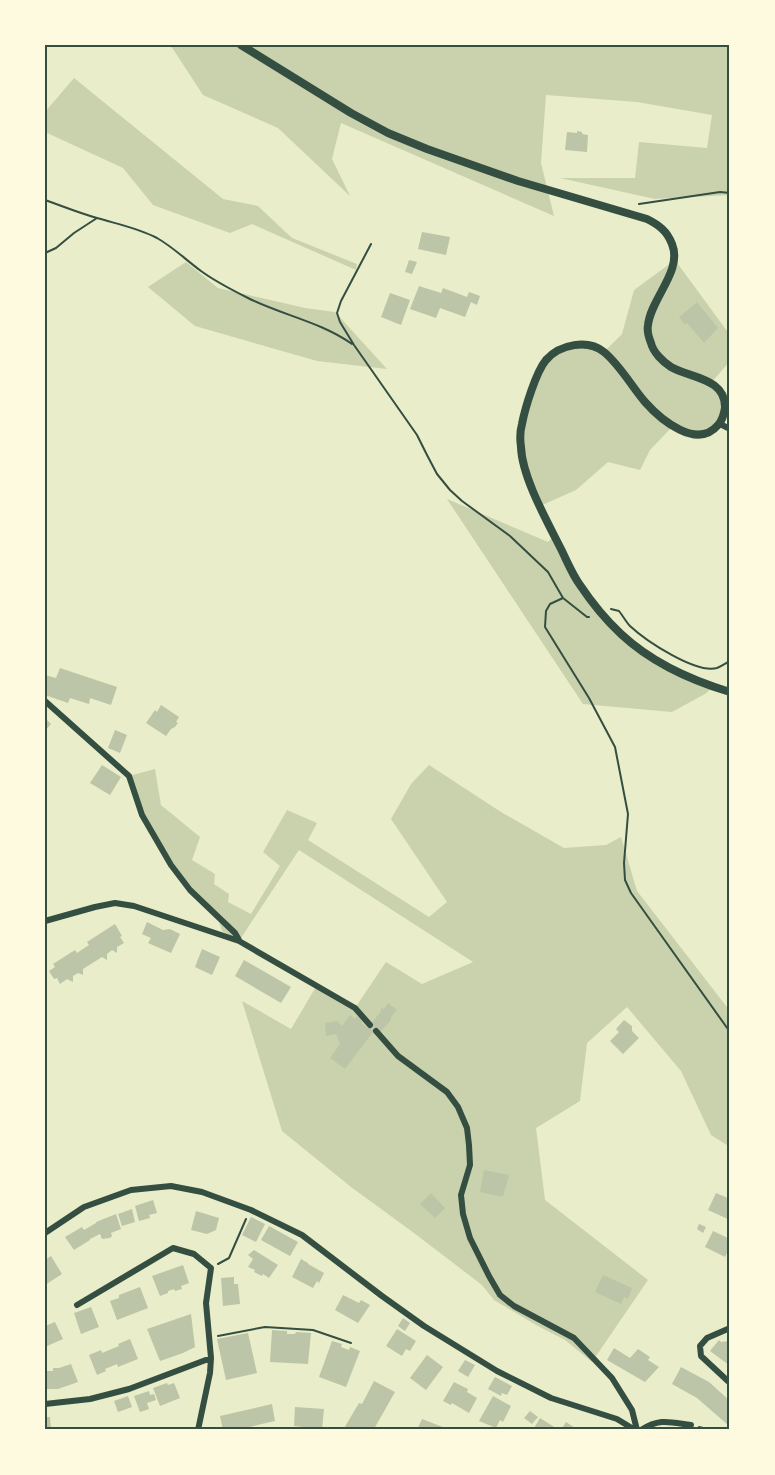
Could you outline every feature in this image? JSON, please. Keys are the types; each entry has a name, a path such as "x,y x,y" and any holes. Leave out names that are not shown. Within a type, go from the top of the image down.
{"street":[{"path":"241,45 351,113 388,133 518,181 646,219 659,225 668,234 675,260 653,308 648,326 651,345 659,357 670,366 711,383 722,393 725,404 720,424 700,435 688,434 673,426 644,401 604,352 589,345 572,345 560,349 546,359 537,376 521,425 521,448 524,469 540,506 578,583 601,613 641,651 677,673 730,692"},
{"path":"720,424 730,429"},
{"path":"45,702 129,776 142,815 171,866 190,890 235,933 239,941"},
{"path":"45,921 115,903 134,906 239,941 355,1008 370,1025"},
{"path":"376,1031 398,1056 447,1092 458,1107 467,1128 470,1165 462,1195 463,1214 470,1238 500,1295 514,1306 574,1338 612,1378 632,1410 637,1430"},
{"path":"45,1233 84,1207 132,1190 171,1186 202,1192 251,1210 302,1235 424,1326 497,1371 551,1398 590,1409 637,1430"},
{"path":"77,1305 173,1248 194,1254 210,1268 206,1303 210,1337 210,1373 198,1430"},
{"path":"730,1328 707,1338 700,1346 701,1356 730,1383"},
{"path":"45,1404 90,1399 129,1389 211,1358"},
{"path":"637,1430 656,1422 691,1425"}],"path":[{"path":"634,215 638,205 720,192 730,193"},
{"path":"45,200 154,236 222,285 253,300 339,334 354,345"},
{"path":"45,253 56,248 74,233 97,219"},
{"path":"371,244 337,313 354,345 417,435 437,474 450,490 510,536 548,572 563,598 586,616 595,617 611,609 619,610 629,625 651,642 697,667 716,668 730,661"},
{"path":"563,598 550,604 546,611 545,627 615,747 628,814 625,880 631,893 730,1032"},
{"path":"210,1268 229,1258 251,1210"},
{"path":"210,1337 266,1327 313,1330 351,1343"}],"green space":[{"path":"169,45 730,45 730,195 655,199 560,178 635,178 639,142 707,148 712,115 637,102 546,95 541,163 554,216 341,123 332,159 350,196 278,128 203,95"},
{"path":"74,78 223,199 258,206 292,238 357,264 356,270 252,224 230,233 153,205 123,168 45,132 45,112"},
{"path":"675,260 730,335 730,361 711,383 725,404 720,424 700,435 673,426 650,450 640,470 608,462 576,490 540,506 524,469 521,425 546,359 572,345 604,352 622,334 634,290"},
{"path":"186,262 218,288 305,308 335,312 387,369 317,361 195,326 148,287"},
{"path":"447,499 548,542 554,536 578,583 641,651 713,687 705,694 672,712 583,704"},
{"path":"429,765 501,812 564,848 606,845 621,837 637,891 730,1011 730,1147 711,1135 681,1071 627,1007 587,1043 580,1101 536,1128 545,1200 648,1280 592,1362 565,1340 494,1300 482,1285 351,1187 282,1131 242,1001 291,1029 317,985 355,1008 386,962 422,984 473,962 299,850 239,941 222,931 217,915 190,890 142,815 129,776 155,769 161,805 200,837 192,860 215,874 214,884 229,894 228,902 251,914 280,866 263,852 287,810 317,823 308,840 429,917 447,902 391,819 411,784"}],"building":[{"path":"577,131 588,135 587,152 565,150 567,132 577,133"},
{"path":"422,232 450,237 446,255 418,249"},
{"path":"409,260 417,262 412,274 405,272"},
{"path":"419,286 441,293 443,288 467,297 469,292 480,296 477,305 471,302 465,317 440,308 436,318 410,309"},
{"path":"390,293 410,300 401,325 381,317"},
{"path":"697,302 718,328 704,343 679,317"},
{"path":"60,668 117,687 111,705 90,698 89,704 70,698 68,703 45,695 45,675 56,678"},
{"path":"161,705 179,717 176,722 178,723 166,736 146,723"},
{"path":"45,718 51,724 45,731"},
{"path":"115,730 127,735 120,753 108,748"},
{"path":"102,765 121,777 110,795 90,783"},
{"path":"147,922 163,930 170,929 180,934 171,953 148,943 151,938 142,934"},
{"path":"115,924 124,943 117,947 117,953 112,950 107,954 107,960 102,957 83,969 83,975 78,973 73,976 73,982 67,979 60,984 57,978 54,979 49,971 55,967 53,964 75,950 77,953 89,945 87,942"},
{"path":"202,949 220,957 212,975 195,967"},
{"path":"244,960 291,987 281,1003 235,976"},
{"path":"388,1003 397,1010 391,1020 381,1031 373,1032 345,1069 330,1058 340,1044 336,1034 326,1036 325,1023 337,1021 342,1026 350,1015 355,1019 357,1016 368,1028 381,1008 384,1009"},
{"path":"624,1020 632,1026 632,1031 639,1038 623,1054 610,1041 619,1032 616,1029"},
{"path":"484,1170 509,1175 503,1197 480,1192"},
{"path":"431,1193 445,1208 435,1218 420,1204"},
{"path":"716,1193 730,1199 730,1220 708,1210"},
{"path":"153,1200 157,1213 139,1221 135,1206"},
{"path":"132,1209 135,1222 122,1226 118,1214"},
{"path":"196,1211 219,1218 216,1230 207,1234 191,1230"},
{"path":"116,1214 121,1229 111,1233 110,1238 102,1239 100,1234 74,1250 65,1237 82,1227 84,1230"},
{"path":"251,1217 265,1224 256,1242 242,1235"},
{"path":"699,1224 706,1227 703,1233 697,1229"},
{"path":"269,1226 298,1242 290,1256 261,1240"},
{"path":"713,1231 730,1239 730,1247 725,1257 705,1247"},
{"path":"254,1250 278,1265 269,1278 248,1267 253,1259 248,1255"},
{"path":"51,1256 62,1274 45,1285 45,1260"},
{"path":"301,1259 324,1273 319,1283 317,1281 313,1288 292,1277"},
{"path":"183,1265 189,1283 181,1286 182,1289 175,1291 174,1289 160,1296 152,1276"},
{"path":"603,1275 632,1288 628,1299 624,1297 621,1304 595,1292"},
{"path":"234,1277 234,1284 238,1284 240,1304 223,1306 221,1278"},
{"path":"140,1287 148,1308 117,1320 110,1301"},
{"path":"343,1295 359,1303 361,1300 370,1305 358,1323 335,1310"},
{"path":"91,1307 99,1327 81,1334 74,1313"},
{"path":"191,1314 195,1347 160,1361 147,1329"},
{"path":"403,1318 410,1323 405,1331 398,1326"},
{"path":"55,1322 63,1339 45,1347 45,1326"},
{"path":"397,1329 416,1341 410,1351 406,1349 402,1356 386,1346"},
{"path":"272,1330 287,1331 287,1334 311,1333 308,1364 270,1362"},
{"path":"248,1333 257,1373 226,1380 217,1339"},
{"path":"130,1339 138,1359 118,1367 117,1364 97,1375 89,1355 101,1350 102,1353"},
{"path":"719,1340 721,1342 730,1341 729,1365 710,1351"},
{"path":"332,1341 342,1344 341,1347 349,1350 350,1347 360,1351 346,1387 319,1377"},
{"path":"614,1348 630,1358 638,1349 650,1357 648,1360 659,1367 645,1382 607,1360"},
{"path":"427,1355 443,1367 426,1390 410,1378"},
{"path":"465,1360 475,1365 468,1377 458,1371"},
{"path":"71,1364 78,1382 58,1389 45,1389 45,1371 53,1371 53,1368"},
{"path":"681,1367 709,1382 730,1401 730,1424 728,1425 697,1398 672,1384"},
{"path":"495,1377 512,1386 507,1395 502,1393 501,1396 488,1389"},
{"path":"374,1381 395,1392 374,1429 371,1427 369,1430 343,1430 359,1403 362,1404"},
{"path":"454,1382 468,1389 467,1392 477,1398 469,1413 452,1403 451,1405 443,1401"},
{"path":"167,1383 168,1385 174,1383 180,1398 160,1406 153,1388"},
{"path":"149,1391 150,1395 154,1394 156,1400 147,1403 149,1409 140,1412 134,1396"},
{"path":"128,1396 132,1407 118,1412 114,1401"},
{"path":"493,1396 511,1406 503,1422 500,1420 496,1428 479,1421"},
{"path":"272,1404 275,1421 236,1430 223,1430 220,1416"},
{"path":"295,1407 324,1409 322,1429 294,1426"},
{"path":"530,1411 538,1417 532,1424 524,1418"},
{"path":"45,1417 50,1417 51,1430 45,1430"},
{"path":"540,1418 559,1430 533,1430"},
{"path":"422,1419 450,1430 417,1430"},
{"path":"566,1422 578,1430 561,1430"}]}
